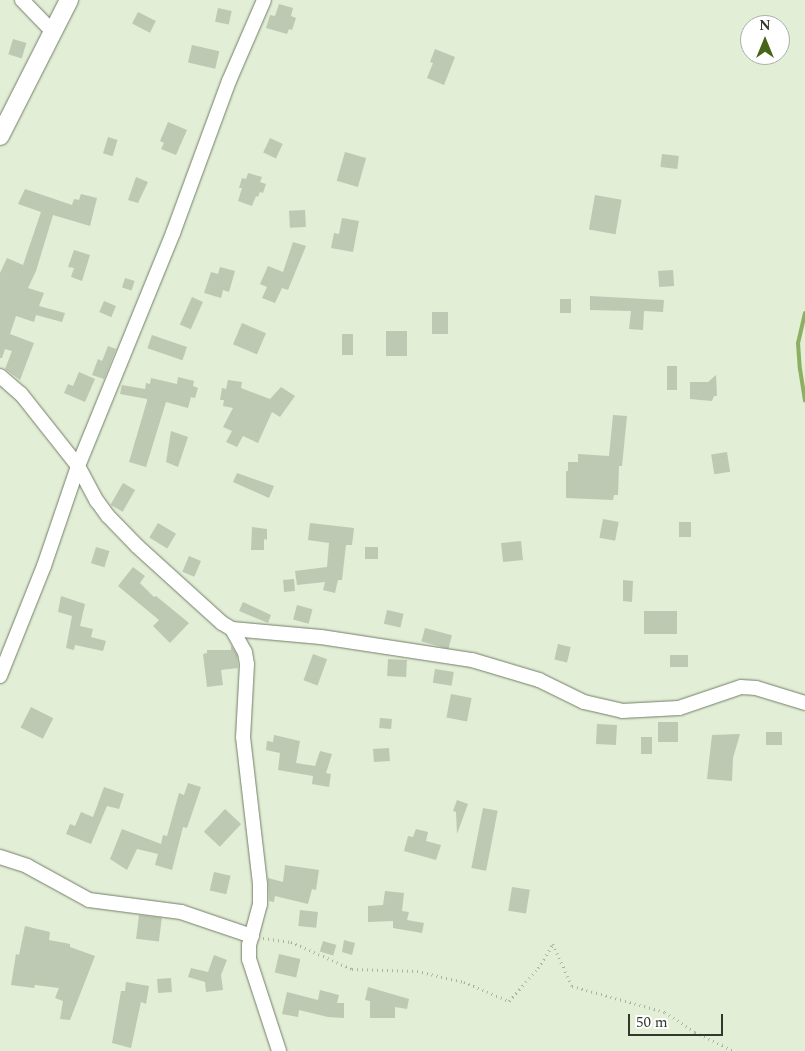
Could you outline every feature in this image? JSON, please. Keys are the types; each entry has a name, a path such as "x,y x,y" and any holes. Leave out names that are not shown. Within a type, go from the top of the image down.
{"main road":[{"path":"0,136 69,0"}],"street":[{"path":"22,0 53,32"},
{"path":"0,676 44,566 78,466 174,233 229,81 264,0"},
{"path":"0,376 21,394 78,466 97,501 108,516 137,546 222,623 232,629 321,637 472,660 539,680 584,702 622,711 679,708 741,687 756,688 805,703"},
{"path":"232,629 245,652 247,664 243,736 260,885 260,904 252,936 249,959 279,1051"},
{"path":"0,857 27,866 89,900 182,912 252,936"}],"path":[{"path":"252,936 291,942 352,969 417,970 464,982 509,1001 538,968 552,944 572,986 665,1012 695,1032 734,1051"}],"building":[{"path":"279,4 293,8 291,16 296,18 292,30 289,29 287,34 266,28 270,15 275,16"},
{"path":"218,8 232,11 229,25 215,22"},
{"path":"138,12 156,21 150,33 132,24"},
{"path":"13,39 26,43 22,58 8,54"},
{"path":"192,45 219,51 215,69 188,63"},
{"path":"435,49 455,57 444,85 427,78 433,63 430,62"},
{"path":"168,122 187,130 176,155 161,149 164,143 160,141"},
{"path":"108,137 118,140 113,156 103,153"},
{"path":"270,138 283,144 276,158 263,153"},
{"path":"345,152 366,158 358,187 337,181"},
{"path":"662,154 679,156 677,169 660,167"},
{"path":"248,173 262,177 260,182 266,184 263,193 260,192 258,197 256,196 252,206 238,201 242,188 239,188 242,178 246,179"},
{"path":"136,177 148,182 138,203 128,200"},
{"path":"25,189 72,205 74,199 79,200 81,194 97,198 90,226 53,215 36,271 28,288 44,293 39,306 65,313 62,322 36,315 34,322 16,316 10,334 34,343 20,380 5,369 12,351 5,349 2,358 0,358 0,273 7,258 23,265 41,212 18,204"},
{"path":"595,195 622,200 616,234 589,229"},
{"path":"305,210 306,227 290,228 289,211"},
{"path":"342,218 359,221 353,252 331,248 334,233 339,234"},
{"path":"293,242 306,246 288,290 282,288 275,303 262,298 267,287 260,284 268,266 283,272"},
{"path":"74,250 90,255 82,281 71,277 74,268 68,267"},
{"path":"220,267 235,271 229,292 223,290 221,298 204,293 211,272 218,274"},
{"path":"673,270 674,286 659,287 658,271"},
{"path":"125,278 135,281 132,290 122,288"},
{"path":"590,296 664,300 663,312 644,311 643,330 629,329 631,311 590,310"},
{"path":"192,297 203,302 191,329 180,324"},
{"path":"560,299 571,299 571,313 560,313"},
{"path":"104,301 116,306 111,317 99,312"},
{"path":"432,312 448,312 448,334 432,334"},
{"path":"242,323 266,333 257,354 233,344"},
{"path":"386,331 407,331 407,356 386,356"},
{"path":"342,334 353,334 353,355 342,355"},
{"path":"152,335 187,347 182,360 147,348"},
{"path":"108,346 116,349 104,379 92,375 98,359 102,361"},
{"path":"667,366 677,366 677,390 667,390"},
{"path":"79,372 95,379 85,402 64,393 68,384 73,386"},
{"path":"716,375 717,396 714,396 712,401 690,399 690,382 708,382"},
{"path":"178,377 194,381 193,386 198,388 195,398 191,397 188,408 166,402 146,467 129,462 147,399 120,394 122,385 145,389 146,383 150,384 151,378 177,384"},
{"path":"228,380 242,382 241,388 270,399 281,387 295,396 280,417 272,412 258,443 243,436 237,447 226,442 232,431 223,427 233,408 223,406 224,400 220,400 222,388 226,389"},
{"path":"613,415 627,416 622,466 619,466 618,495 614,495 613,500 566,498 568,462 578,462 578,454 609,456"},
{"path":"171,431 188,437 178,467 166,462"},
{"path":"727,452 730,472 714,474 711,455"},
{"path":"237,473 274,486 269,498 233,482"},
{"path":"123,483 135,490 123,512 110,505"},
{"path":"603,519 619,522 615,541 599,538"},
{"path":"679,522 691,522 691,537 679,537"},
{"path":"158,523 176,534 167,548 149,538"},
{"path":"310,523 354,528 352,545 346,545 342,580 338,580 335,593 323,590 325,582 297,585 295,571 327,567 329,543 308,540"},
{"path":"252,527 267,529 267,540 264,539 264,550 251,550"},
{"path":"521,541 523,560 503,562 501,543"},
{"path":"96,547 109,551 104,567 91,563"},
{"path":"365,547 378,547 378,559 365,559"},
{"path":"189,556 201,561 194,577 182,572"},
{"path":"133,567 145,576 140,583 154,597 156,596 189,623 170,643 153,626 159,620 118,586"},
{"path":"294,579 295,591 284,592 283,580"},
{"path":"623,580 633,581 632,602 623,601"},
{"path":"61,596 85,604 80,626 93,629 91,637 106,641 103,651 75,645 74,650 66,648 72,616 58,612"},
{"path":"243,602 271,615 268,623 239,611"},
{"path":"297,605 312,609 309,624 293,619"},
{"path":"387,610 404,614 400,627 384,624"},
{"path":"644,611 677,611 677,634 644,634"},
{"path":"425,628 452,635 448,649 421,642"},
{"path":"558,644 571,647 567,663 554,660"},
{"path":"231,645 237,655 238,668 221,670 223,685 207,687 203,654 207,653 207,650 231,650"},
{"path":"313,654 327,659 318,685 303,680"},
{"path":"670,655 688,655 688,667 670,667"},
{"path":"388,659 407,660 406,677 387,676"},
{"path":"435,669 454,672 452,686 433,683"},
{"path":"451,694 472,698 467,722 446,718"},
{"path":"31,707 53,718 43,739 21,727"},
{"path":"380,718 392,719 391,729 379,728"},
{"path":"658,722 678,722 678,742 658,742"},
{"path":"597,724 617,725 616,745 596,744"},
{"path":"766,732 782,732 782,745 766,745"},
{"path":"740,734 733,758 732,781 707,779 712,735"},
{"path":"274,735 300,741 296,763 315,766 320,751 332,754 326,773 331,774 329,787 312,784 313,776 278,770 280,753 266,750 267,741 273,742"},
{"path":"641,737 652,737 652,754 641,754"},
{"path":"389,748 390,761 374,762 373,749"},
{"path":"188,783 201,787 187,828 183,827 172,870 155,865 158,854 137,849 127,870 110,859 122,829 161,844 163,835 167,836 179,793 184,795"},
{"path":"104,787 124,794 119,809 107,806 91,844 66,834 70,824 75,826 81,812 93,817"},
{"path":"457,800 468,804 457,834 456,812 453,811"},
{"path":"483,808 498,811 486,871 471,868"},
{"path":"225,809 241,824 220,847 204,832"},
{"path":"416,829 428,832 426,841 441,845 436,860 404,851 408,836 413,837"},
{"path":"285,865 319,870 316,890 312,889 308,904 275,896 274,902 269,901 268,878 283,882"},
{"path":"214,872 231,876 226,894 210,891"},
{"path":"512,887 530,890 526,914 508,911"},
{"path":"385,891 404,893 402,911 409,912 407,920 424,923 422,933 393,928 393,921 368,922 368,906 383,905"},
{"path":"300,910 318,912 316,928 298,926"},
{"path":"139,915 162,918 159,942 136,939"},
{"path":"25,926 50,932 49,940 70,944 70,947 95,956 70,1020 60,1019 63,1001 55,998 59,988 35,985 34,988 11,985 16,954 19,955"},
{"path":"344,940 355,943 352,955 342,952"},
{"path":"323,941 336,945 333,956 320,952"},
{"path":"279,954 300,959 296,977 275,973"},
{"path":"214,955 227,960 221,975 223,990 206,992 205,982 188,977 191,968 208,972"},
{"path":"171,978 172,992 158,993 157,979"},
{"path":"126,982 149,986 146,1004 141,1002 131,1048 112,1043 121,991 125,991"},
{"path":"368,987 409,999 407,1009 395,1007 395,1018 370,1018 370,1001 365,1000"},
{"path":"320,990 339,995 337,1003 344,1003 344,1018 328,1017 299,1010 298,1017 282,1014 287,992 318,1000"}],"waterway":[{"path":"805,313 798,343 805,401"}]}
